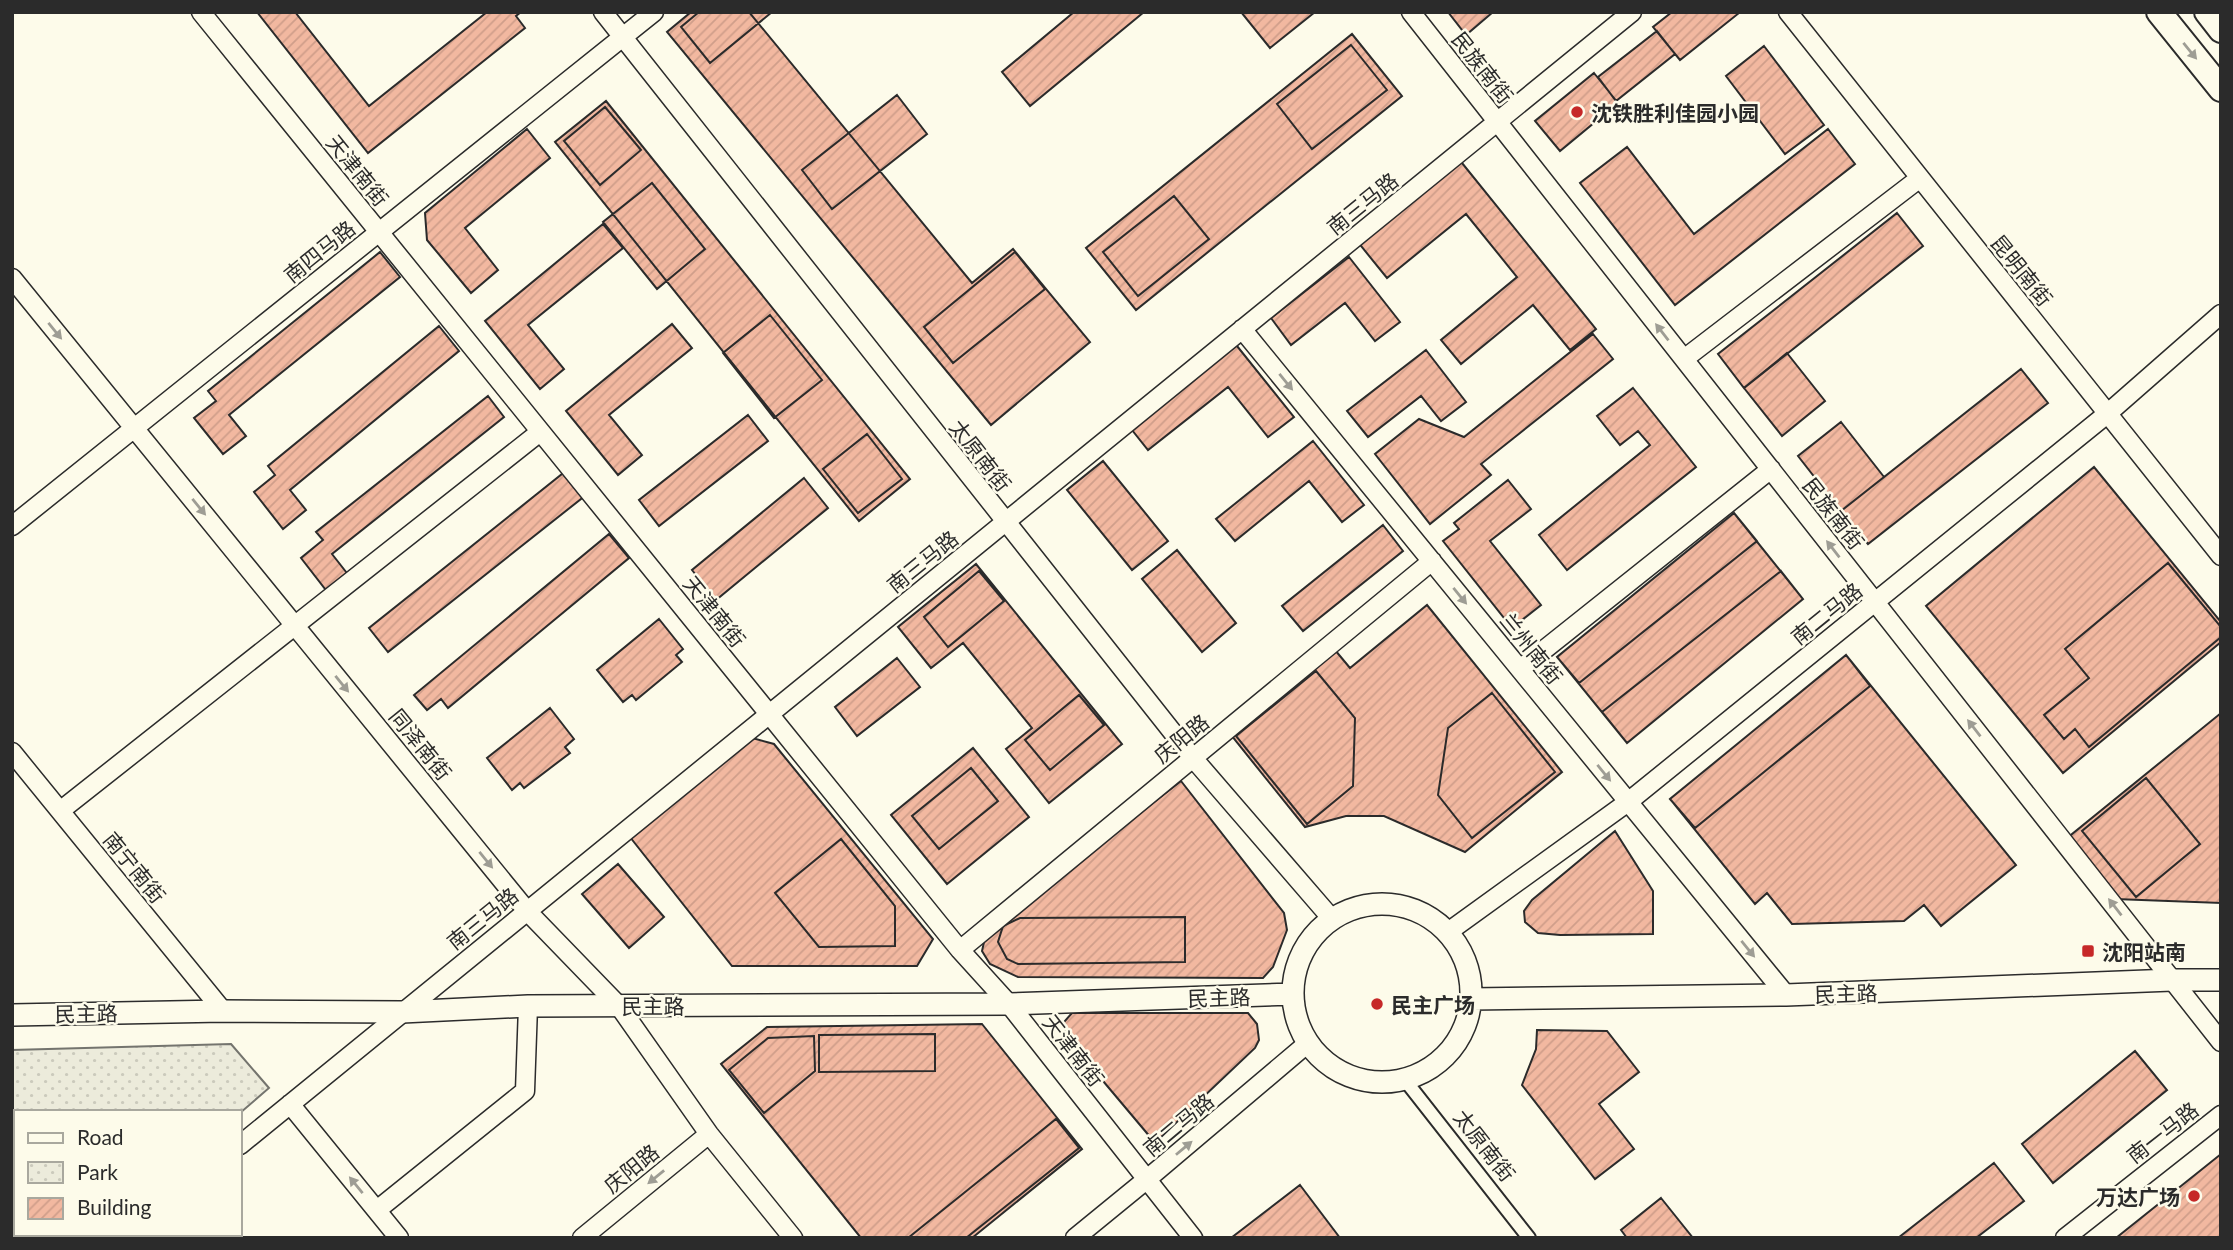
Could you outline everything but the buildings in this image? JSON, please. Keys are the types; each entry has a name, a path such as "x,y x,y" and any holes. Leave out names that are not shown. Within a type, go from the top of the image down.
{"main road":[{"path":"2159,12 2221,89"},
{"path":"2207,12 2221,30"}],"street":[{"name":"天津南街","path":"201,12 960,950 1009,1004 1193,1238"},
{"name":"太原南街","path":"603,12 1193,758 1332,919"},
{"name":"南四马路","path":"12,526 654,12"},
{"name":"民族南街","path":"1411,12 2221,1042"},
{"name":"南三马路","path":"242,1143 1632,12"},
{"name":"昆明南街","path":"1788,12 2221,556"},
{"path":"1684,359 1920,178"},
{"name":"同泽南街","path":"12,278 527,911 619,1006 709,1134 793,1238"},
{"name":"南二马路","path":"1448,932 1628,802 2107,414 2221,314"},
{"name":"兰州南街","path":"1242,329 1786,995"},
{"path":"61,811 541,432"},
{"path":"1520,669 1771,469"},
{"name":"庆阳路","path":"960,950 1432,561"},
{"name":"南宁南街","path":"12,752 223,1011"},
{"path":"1380,903 1405,906 1417,911 1448,932 1462,952 1470,975 1472,999 1465,1026 1451,1050 1431,1068 1405,1080 1378,1082 1351,1077 1327,1063 1308,1043 1297,1020 1293,994 1297,965 1311,939 1332,919 1355,908 1380,903"},
{"name":"民主路","path":"1472,999 1786,995 2221,980"},
{"name":"民主路","path":"12,1015 223,1011 402,1012 528,1006 1009,1004 1293,994"},
{"path":"376,1210 525,1091 528,1006"},
{"name":"南二马路","path":"1075,1238 1308,1043"},
{"name":"太原南街","path":"1405,1080 1529,1238"},
{"path":"290,1104 399,1238"},
{"name":"南一马路","path":"2065,1238 2221,1115"},
{"name":"庆阳路","path":"582,1238 709,1134"}],"green space":[{"path":"231,1044 269,1088 242,1111 14,1110 14,1163 12,1050"}],"place":[{"name":"沈铁胜利佳园小园","path":"1577,112"},
{"name":"沈阳站南","path":"2088,951"},
{"name":"民主广场","path":"1377,1004"},
{"name":"万达广场","path":"2194,1196"}]}
